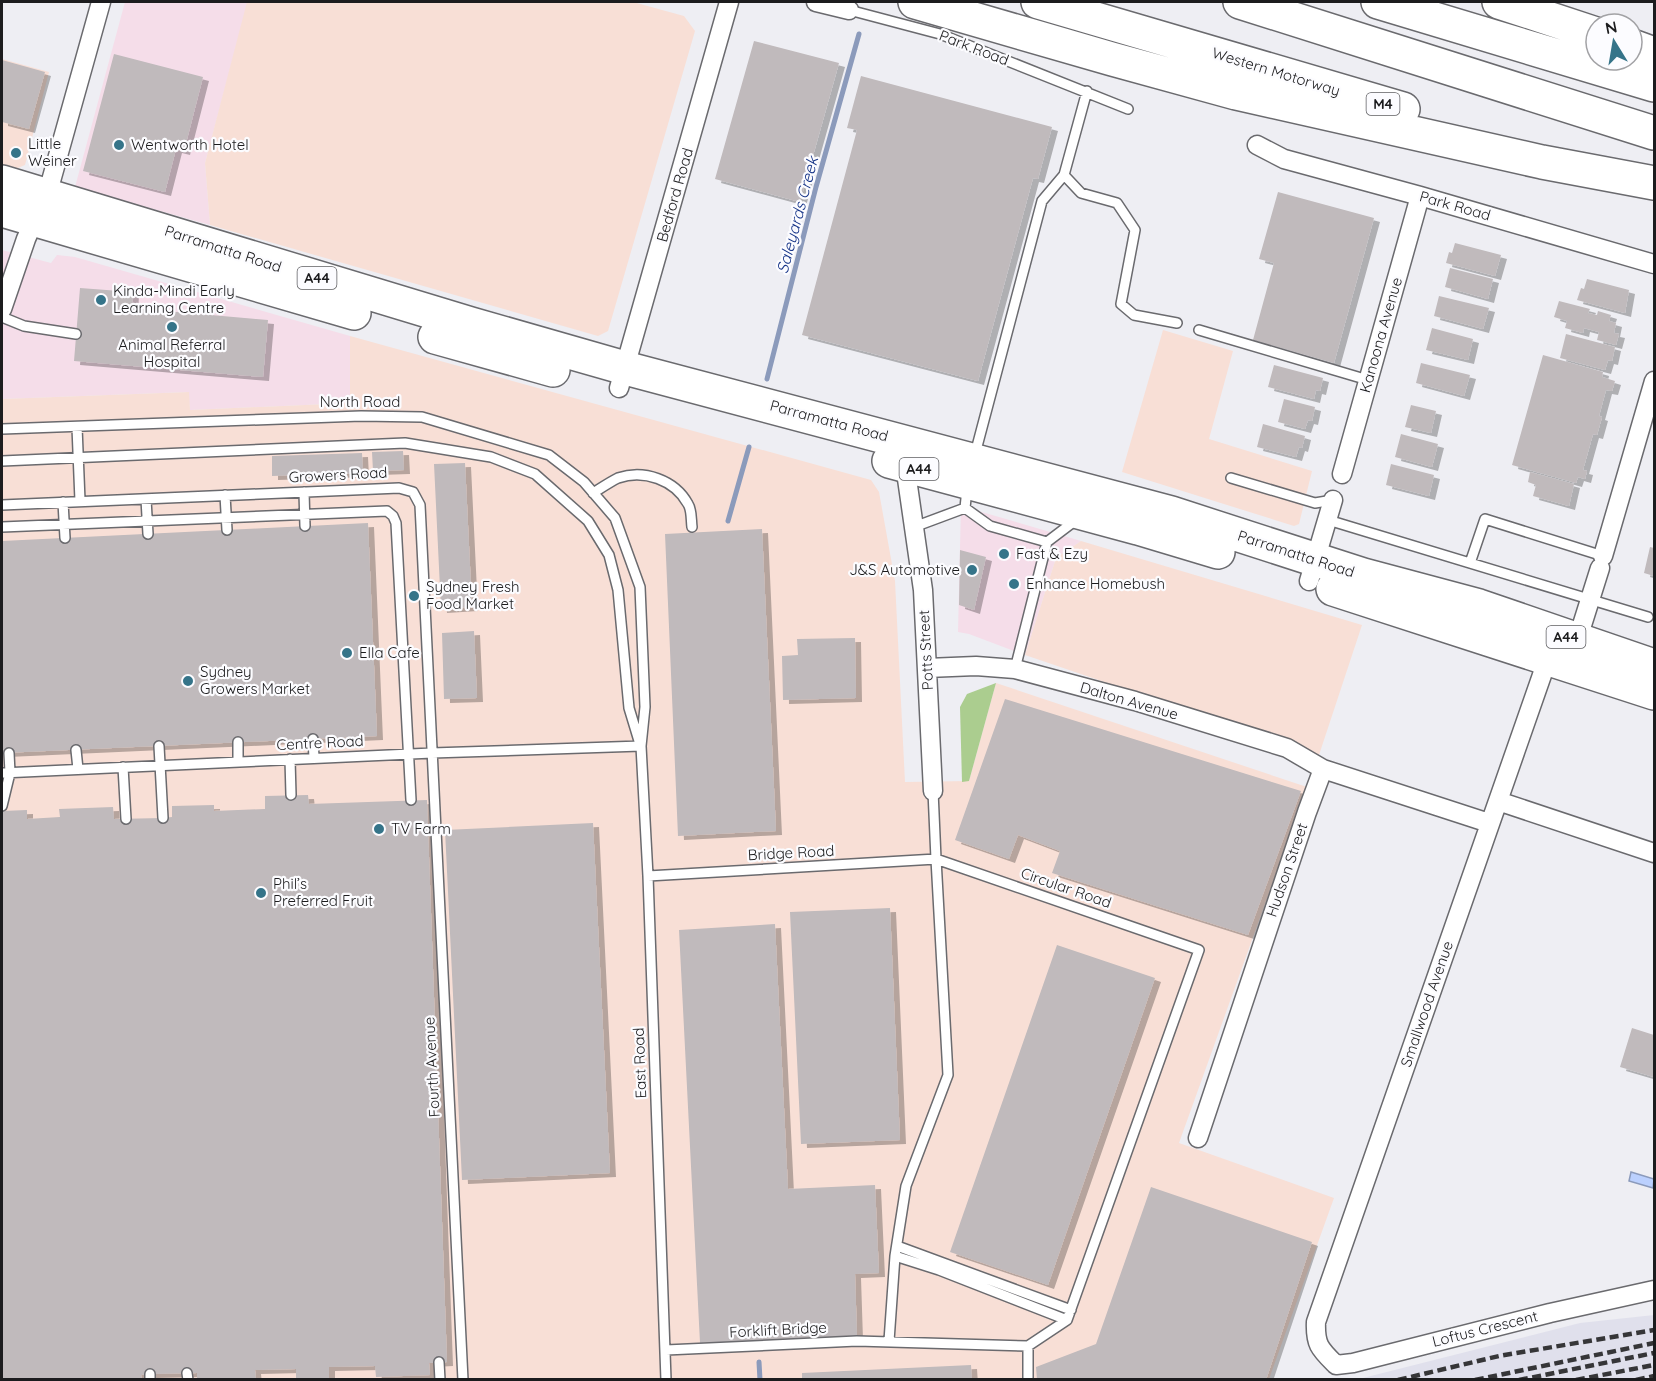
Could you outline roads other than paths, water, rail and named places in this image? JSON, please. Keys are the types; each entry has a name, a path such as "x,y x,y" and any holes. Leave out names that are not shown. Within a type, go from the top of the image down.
{"highway":[{"path":"915,2 1236,93 1542,162 1654,183"},
{"name":"Western Motorway","path":"1038,2 1382,104 1654,174"},
{"path":"1240,2 1654,133"},
{"path":"1378,2 1654,85"},
{"path":"1499,2 1584,30"},
{"name":"Parramatta Road","path":"2,182 39,207 448,317 622,378 908,454 969,483 1190,543 1313,570 1363,575 1479,606 1654,693"},
{"name":"Parramatta Road","path":"2,210 39,207"},
{"name":"Parramatta Road","path":"969,483 1171,513 1313,570"},
{"name":"Parramatta Road","path":"1566,651 1654,666"}],"street":[{"path":"2,309 53,174 101,2"},
{"name":"Bedford Road","path":"622,378 729,2"},
{"name":"Park Road","path":"816,2 849,10"},
{"name":"Park Road","path":"1257,145 1284,159 1654,264"},
{"name":"Kanoona Avenue","path":"1342,474 1420,196"},
{"name":"Smallwood Avenue","path":"1322,1350 1315,1340 1316,1322 1543,671 1566,651 1590,599 1654,381"},
{"name":"Potts Street","path":"908,454 914,527 923,590 933,791"},
{"path":"1313,570 1334,500"},
{"name":"Dalton Avenue","path":"927,668 976,666 1015,669 1135,701 1287,748 1323,769"},
{"path":"1323,769 1489,823"},
{"name":"Hudson Street","path":"1198,1138 1299,833 1323,769"},
{"path":"1498,801 1654,853"},
{"name":"Loftus Crescent","path":"1322,1350 1336,1365 1353,1363 1550,1313 1654,1290"}],"lane":[{"name":"Park Road","path":"849,10 940,34 1128,109"},
{"path":"914,527 969,483 1042,201 1064,175 1087,92"},
{"path":"1064,175 1081,193 1117,203 1135,230 1121,304 1134,315 1177,323"},
{"path":"2,317 24,326 76,334"},
{"path":"1199,330 1368,380"},
{"name":"North Road","path":"2,429 361,416 422,417 549,455 584,482 615,518 640,587 645,708 641,746"},
{"path":"77,427 80,501"},
{"path":"2,461 405,443 492,457 535,474 588,521 609,555 618,590 629,708 641,746"},
{"path":"593,493 619,478 640,475 655,477 676,488 690,506 692,527"},
{"path":"1231,478 1315,502 1334,500"},
{"path":"969,483 990,526 1047,542"},
{"name":"Growers Road","path":"2,505 399,488 413,492 420,505 432,753"},
{"path":"304,492 305,526"},
{"path":"225,495 227,530"},
{"path":"146,499 148,534"},
{"path":"63,502 65,538"},
{"path":"2,527 387,511 396,523 411,800"},
{"path":"1015,669 1047,542 1085,514"},
{"path":"1470,563 1485,519 1601,562"},
{"path":"1328,520 1648,617"},
{"path":"313,739 314,758"},
{"path":"238,742 238,761"},
{"path":"159,746 163,818"},
{"name":"Centre Road","path":"6,773 238,761 641,746"},
{"name":"East Road","path":"641,746 648,876 666,1380"},
{"path":"76,750 78,769"},
{"path":"2,806 9,753"},
{"name":"Fourth Avenue","path":"432,753 463,1380"},
{"path":"290,759 291,795"},
{"path":"123,766 126,819"},
{"name":"Potts Street","path":"933,791 936,859"},
{"path":"889,1341 896,1251 906,1185 948,1075 936,859"},
{"name":"Bridge Road","path":"648,876 936,859"},
{"name":"Circular Road","path":"936,859 1199,950 1066,1320"},
{"path":"896,1251 1071,1310"},
{"path":"896,1251 1066,1320"},
{"path":"1028,1380 1028,1346 1066,1320"},
{"name":"Forklift Bridge","path":"666,1350 857,1341 1028,1346"},
{"path":"439,1362 440,1380"}],"water":[{"path":"1631,1172 1654,1179 1653,1188 1629,1181"}],"waterway":[{"name":"Saleyards Creek","path":"767,379 816,187 859,34"},
{"name":"Saleyards Creek","path":"728,521 749,447"},
{"name":"Saleyards Creek","path":"759,1362 760,1380"}],"railway":[{"path":"1398,1380 1499,1356 1654,1330"},
{"path":"1475,1380 1654,1343"},
{"path":"1519,1380 1654,1353"},
{"path":"1576,1380 1654,1365"},
{"path":"1636,1380 1654,1376"}],"place":[{"name":"Wentworth Hotel","path":"119,145"},
{"name":"Little Weiner","path":"16,153"},
{"name":"Kinda-Mindi Early Learning Centre","path":"101,300"},
{"name":"Animal Referral Hospital","path":"172,327"},
{"name":"Fast & Ezy","path":"1004,554"},
{"name":"J&S Automotive","path":"972,570"},
{"name":"Enhance Homebush","path":"1014,584"},
{"name":"Sydney Fresh Food Market","path":"414,596"},
{"name":"Ella Cafe","path":"347,653"},
{"name":"Sydney Growers Market","path":"188,681"},
{"name":"TV Farm","path":"379,829"},
{"name":"Phil’s Preferred Fruit","path":"261,893"}]}
